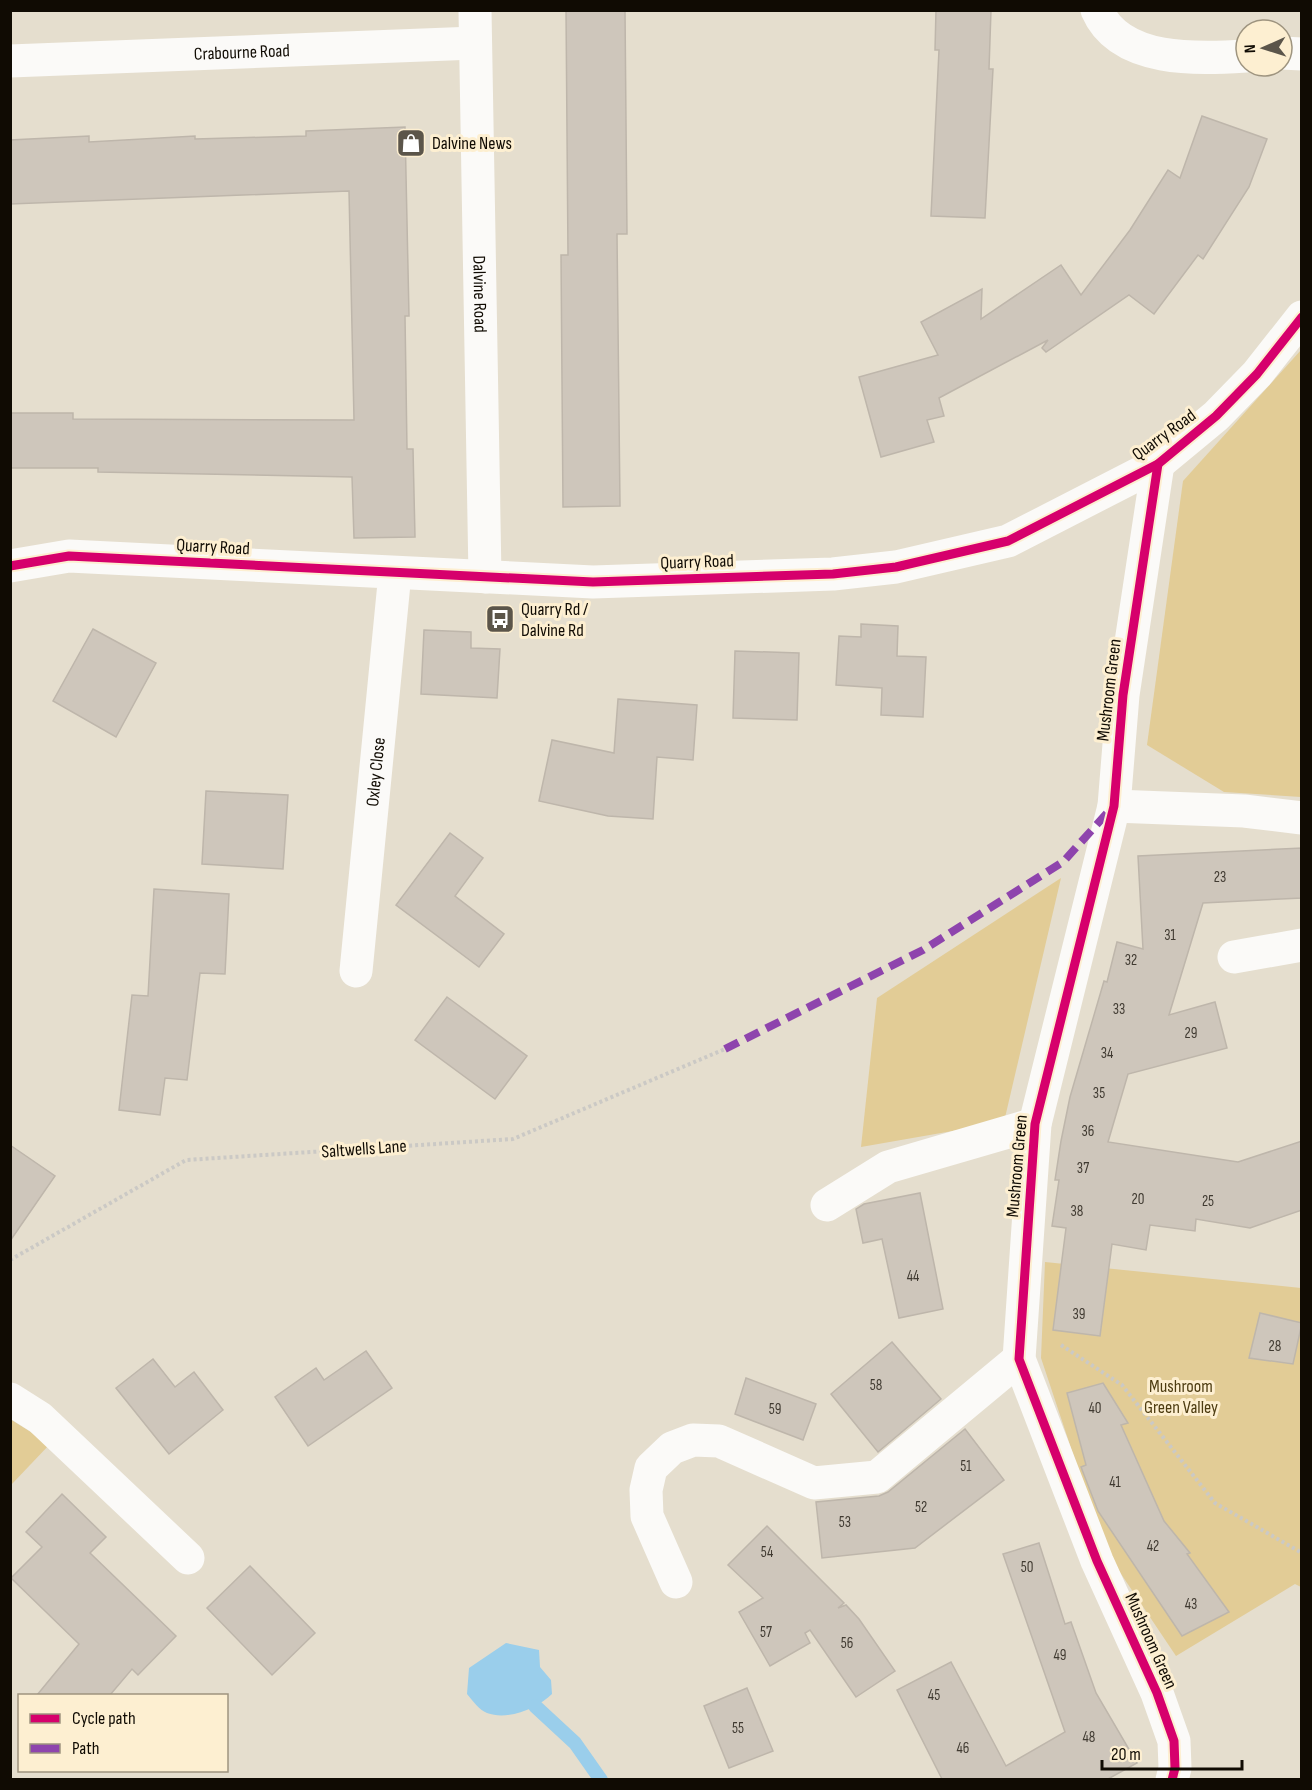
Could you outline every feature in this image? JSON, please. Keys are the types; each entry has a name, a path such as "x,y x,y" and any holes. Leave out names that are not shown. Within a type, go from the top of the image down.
{"street":[{"name":"Dalvine Road","path":"475,10 485,577"},
{"path":"1097,10 1102,24 1133,46 1173,56 1234,56"},
{"name":"Crabourne Road","path":"10,61 475,43"},
{"name":"Quarry Road","path":"10,566 69,556 593,582 832,574 896,567 1008,541 1158,464 1216,416 1257,374 1302,316"},
{"name":"Mushroom Green","path":"1158,464 1123,695 1114,806 1035,1124 1019,1359 1097,1561 1157,1693 1174,1741 1175,1768 1172,1779"},
{"name":"Oxley Close","path":"356,971 395,573"},
{"path":"1114,806 1244,811 1302,818"},
{"path":"1234,957 1302,945"},
{"path":"827,1205 888,1167 1035,1124"},
{"path":"676,1582 647,1516 646,1490 651,1468 672,1448 693,1440 719,1441 814,1483 877,1477 1019,1359"},
{"path":"10,1399 40,1418 188,1558"}],"path":[{"path":"1022,1320 1122,1385 1215,1503 1302,1553"}],"green space":[{"path":"1301,350 1301,797 1224,792 1147,745 1183,481"},
{"path":"1061,878 1004,1122 861,1147 877,998"},
{"name":"Mushroom Green Valley","path":"1045,1262 1301,1288 1301,1587 1295,1584 1176,1656 1105,1550 1041,1358"},
{"path":"10,1419 50,1444 11,1485 10,1485"}],"water":[{"path":"506,1643 539,1650 540,1667 551,1680 552,1694 539,1704 522,1712 495,1715 481,1710 467,1694 469,1668"}],"building":[{"path":"566,10 625,10 627,234 617,234 620,506 563,507 561,255 568,255"},
{"path":"936,10 991,10 989,69 993,69 985,218 931,216 939,50 935,50"},
{"path":"1202,116 1267,139 1249,187 1203,259 1198,255 1154,314 1129,295 1046,352 1042,348 1048,340 939,398 944,416 927,420 934,442 881,457 859,377 938,355 921,322 982,289 981,319 1061,265 1081,295 1130,230 1168,170 1180,178"},
{"path":"405,127 409,316 405,316 407,449 413,449 415,537 354,538 352,477 98,472 98,468 10,468 10,413 73,413 73,419 354,420 349,191 10,204 10,140 89,136 89,142 195,136 195,139 306,136 306,131"},
{"path":"861,624 898,626 897,656 926,657 923,717 881,715 882,688 836,685 839,636 861,637"},
{"path":"93,629 156,663 116,737 53,701"},
{"path":"424,630 471,632 471,648 500,649 497,698 421,694"},
{"path":"735,651 799,653 797,720 733,718"},
{"path":"618,699 697,705 693,760 657,757 653,819 608,816 539,801 552,740 614,753"},
{"path":"206,791 288,795 283,869 202,864"},
{"path":"450,833 483,858 455,896 504,934 479,967 396,905"},
{"path":"1302,848 1302,898 1203,903 1169,1015 1215,1002 1227,1048 1128,1074 1108,1142 1238,1162 1302,1141 1302,1210 1250,1228 1196,1219 1195,1231 1150,1225 1146,1250 1112,1244 1100,1336 1053,1330 1066,1228 1052,1226 1059,1180 1055,1180 1061,1141 1070,1097 1104,981 1107,982 1117,942 1143,949 1138,856"},
{"path":"154,889 229,894 225,974 200,973 187,1080 165,1078 160,1115 119,1110 132,995 148,996"},
{"path":"447,997 527,1056 495,1099 415,1040"},
{"path":"10,1145 55,1176 10,1241"},
{"path":"920,1193 943,1309 899,1318 882,1239 863,1243 856,1209 864,1204"},
{"path":"1260,1313 1302,1323 1293,1364 1249,1358"},
{"path":"892,1342 941,1399 878,1452 831,1394"},
{"path":"366,1351 392,1388 308,1446 275,1397 316,1368 324,1380"},
{"path":"153,1359 175,1387 194,1372 223,1410 169,1454 116,1388"},
{"path":"746,1378 816,1404 803,1440 735,1414"},
{"path":"1103,1383 1128,1423 1121,1425 1164,1521 1190,1553 1187,1554 1229,1612 1182,1636 1098,1511 1081,1467 1086,1465 1067,1393"},
{"path":"965,1429 1004,1480 915,1548 822,1558 816,1502 879,1496 888,1492"},
{"path":"62,1494 106,1537 90,1553 176,1636 138,1675 132,1669 111,1694 38,1694 79,1644 11,1578 42,1547 26,1532"},
{"path":"767,1526 844,1603 838,1608 846,1605 859,1619 895,1671 856,1697 810,1630 805,1633 810,1643 770,1666 739,1612 763,1598 728,1565"},
{"path":"1039,1543 1065,1624 1071,1622 1096,1693 1137,1763 1108,1779 942,1779 897,1690 951,1662 1006,1766 1065,1732 1003,1554"},
{"path":"250,1566 315,1633 272,1675 207,1608"},
{"path":"747,1688 773,1751 729,1768 704,1706"}],"waterway":[{"path":"535,1706 575,1743 601,1780"}],"marked path":[{"path":"725,1049 923,950 1063,862 1109,811"}],"cycle path":[{"path":"10,566 69,556 593,582 833,574 896,567 1008,541 1158,464 1216,416 1257,374 1302,317"},
{"path":"1158,464 1123,695 1114,806 1035,1124 1019,1359 1097,1561 1157,1693 1174,1741 1175,1768 1172,1780"}],"place":[{"name":"Dalvine News","path":"411,143"},
{"name":"Quarry Rd / Dalvine Rd","path":"500,619"}]}
